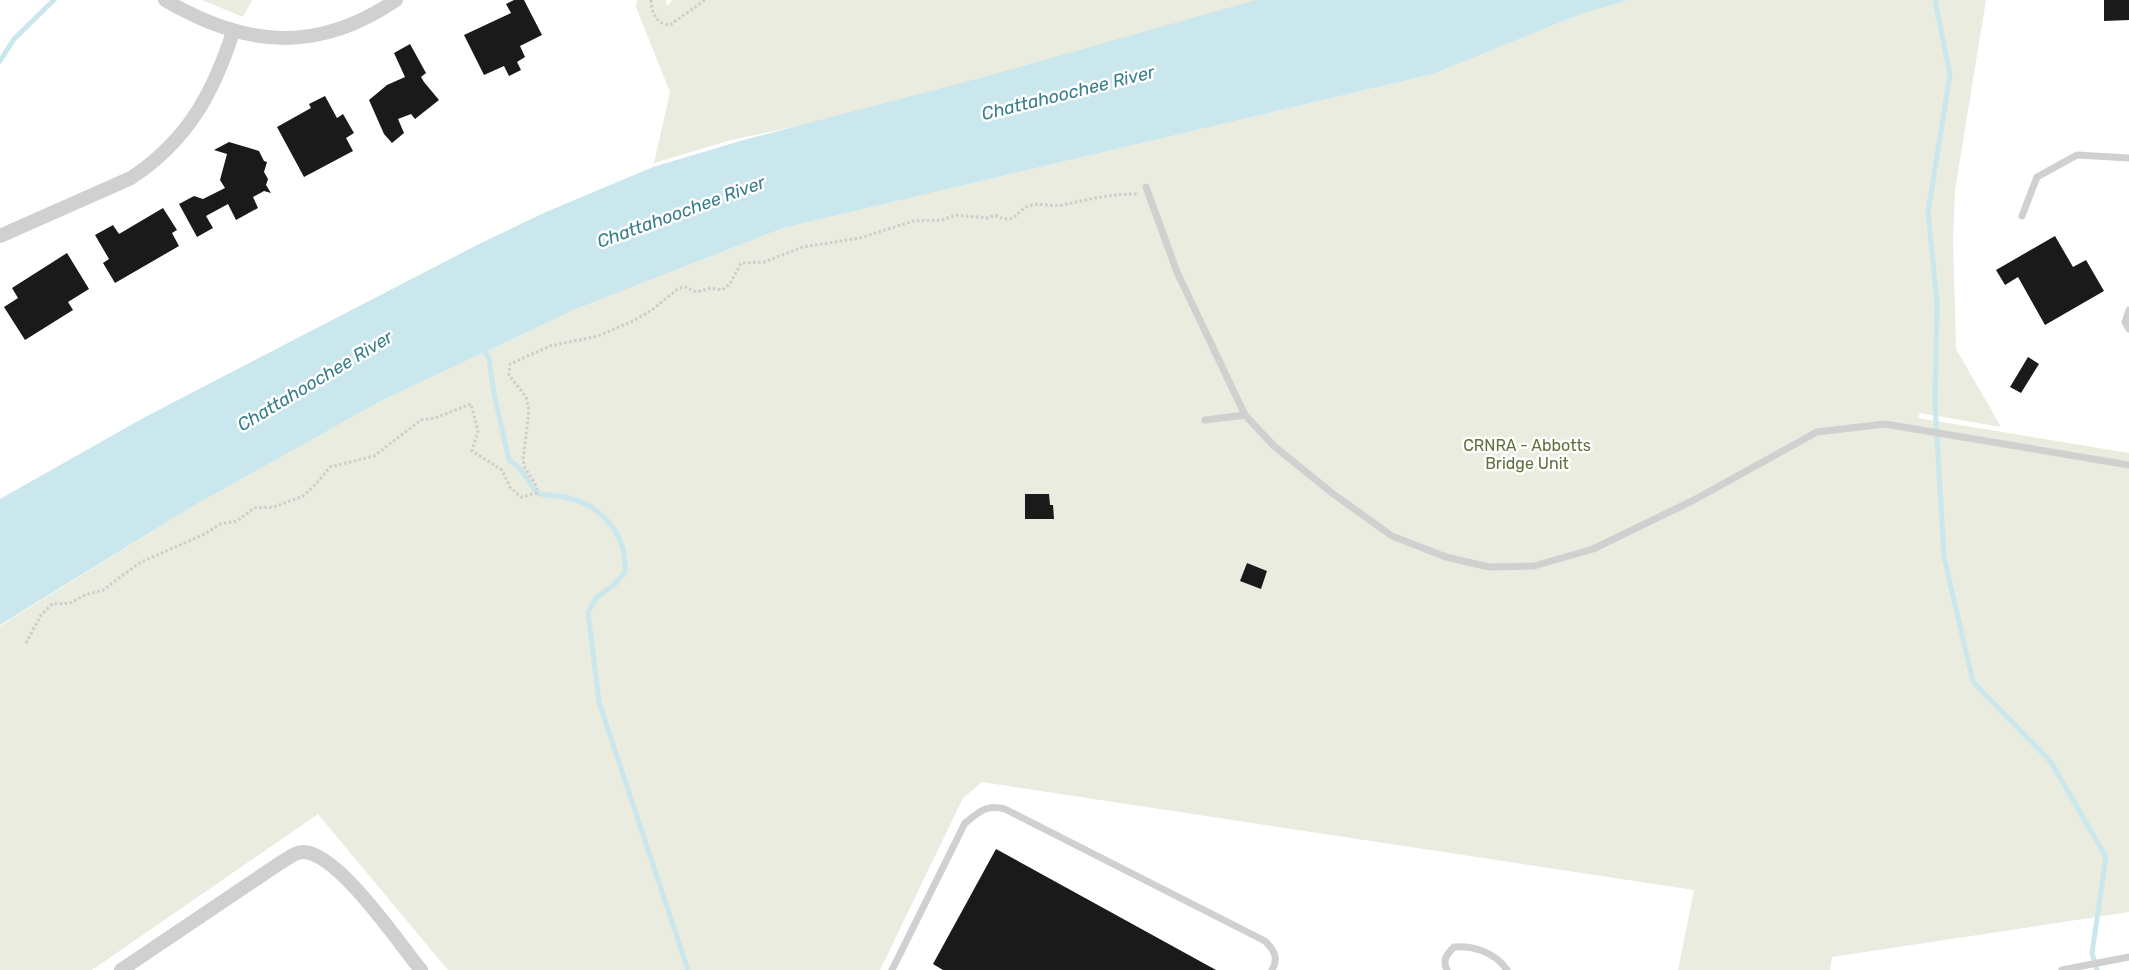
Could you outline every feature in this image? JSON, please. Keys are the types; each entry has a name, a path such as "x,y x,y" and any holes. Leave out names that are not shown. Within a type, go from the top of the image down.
{"street":[{"path":"165,0 191,15 233,32 282,38 327,33 370,17 396,0"},
{"path":"0,236 131,178 146,168 175,142 200,111 222,68 233,32"},
{"path":"121,970 280,863 302,851 318,854 344,874 421,970"}],"lane":[{"path":"2022,216 2037,177 2077,155 2129,158"},
{"path":"1146,187 1177,272 1245,415 1281,452 1332,493 1392,536 1446,557 1489,567 1534,566 1593,549 1692,501 1817,432 1885,424 2129,465"},
{"path":"2129,310 2125,322 2129,329"},
{"path":"1205,420 1245,415"},
{"path":"892,970 965,823 980,811 993,806 1005,809 1265,941 1274,950 1276,963 1272,970"},
{"path":"1447,970 1444,964 1446,956 1454,947 1466,946 1482,950 1507,970"},
{"path":"2062,970 2129,957"}],"path":[{"path":"651,0 653,14 658,21 663,25 670,26 705,0"},
{"path":"26,643 41,615 52,604 70,604 85,595 103,590 141,562 205,534 220,524 237,520 254,508 274,508 302,496 316,484 330,467 374,456 421,420 435,418 459,407 471,404 478,432 472,451 502,470 510,487 521,497 536,493 537,487 525,468 523,460 529,410 526,397 509,375 510,364 550,346 598,336 634,320 652,310 679,288 686,287 696,292 711,288 722,290 744,262 755,264 764,262 803,247 860,238 913,222 942,220 956,215 988,218 995,215 1008,220 1015,218 1024,208 1033,205 1063,205 1107,194 1140,194 1154,208"}],"green space":[{"path":"202,0 252,0 243,17"},
{"path":"637,0 666,0 667,6 672,0 1287,0 943,95 731,140 654,163 670,92 636,7"},
{"name":"CRNRA - Abbotts Bridge Unit","path":"1629,0 1986,0 1955,190 1953,240 1956,349 2001,427 1920,413 1918,418 2129,453 2129,912 1832,957 1830,970 1678,970 1694,890 982,782 963,798 880,970 448,970 318,814 92,970 0,970 0,626 188,509 381,401 576,309 783,228 1433,74 1581,14"}],"water":[{"name":"Chattahoochee River","path":"1256,0 1629,0 1581,14 1433,74 783,228 576,309 381,401 188,509 0,625 0,499 145,417 481,243 546,212 653,167 740,141 984,77"}],"building":[{"path":"514,0 524,0 542,35 520,46 525,57 517,62 521,70 509,76 504,66 484,75 464,35 511,13 506,4"},
{"path":"2104,0 2129,0 2129,20 2104,21"},
{"path":"410,44 426,73 421,77 439,100 415,119 411,114 398,119 404,133 392,143 384,134 369,100 387,85 405,77 394,53"},
{"path":"325,96 337,118 343,114 354,133 346,138 353,151 304,177 277,127 311,108 309,104"},
{"path":"229,142 259,151 264,161 267,162 264,172 268,179 266,185 271,193 264,191 253,197 258,208 236,220 228,204 206,216 213,228 197,237 179,204 194,196 203,199 225,188 220,180 227,154 214,150"},
{"path":"163,208 177,230 172,233 179,246 115,283 103,263 109,259 95,235 113,225 119,234"},
{"path":"2055,236 2073,267 2086,260 2104,291 2045,325 2018,277 2005,285 1996,270"},
{"path":"67,253 89,289 68,302 73,310 25,340 4,307 18,298 12,288"},
{"path":"2028,357 2039,364 2021,393 2010,387"},
{"path":"1025,494 1049,494 1050,505 1053,505 1054,519 1025,519"},
{"path":"1247,563 1267,571 1261,589 1240,581"},
{"path":"996,849 1216,970 943,970 933,964"}],"waterway":[{"path":"0,61 14,39 54,0"},
{"path":"1935,0 1950,75 1928,212 1937,302 1935,403 1944,557 1973,682 2051,762 2106,857 2092,953 2097,970"},
{"path":"485,352 489,359 494,394 509,460 521,470 537,493 581,502 602,515 617,534 622,546 625,572 615,584 596,598 588,612 599,702 688,970"}]}
